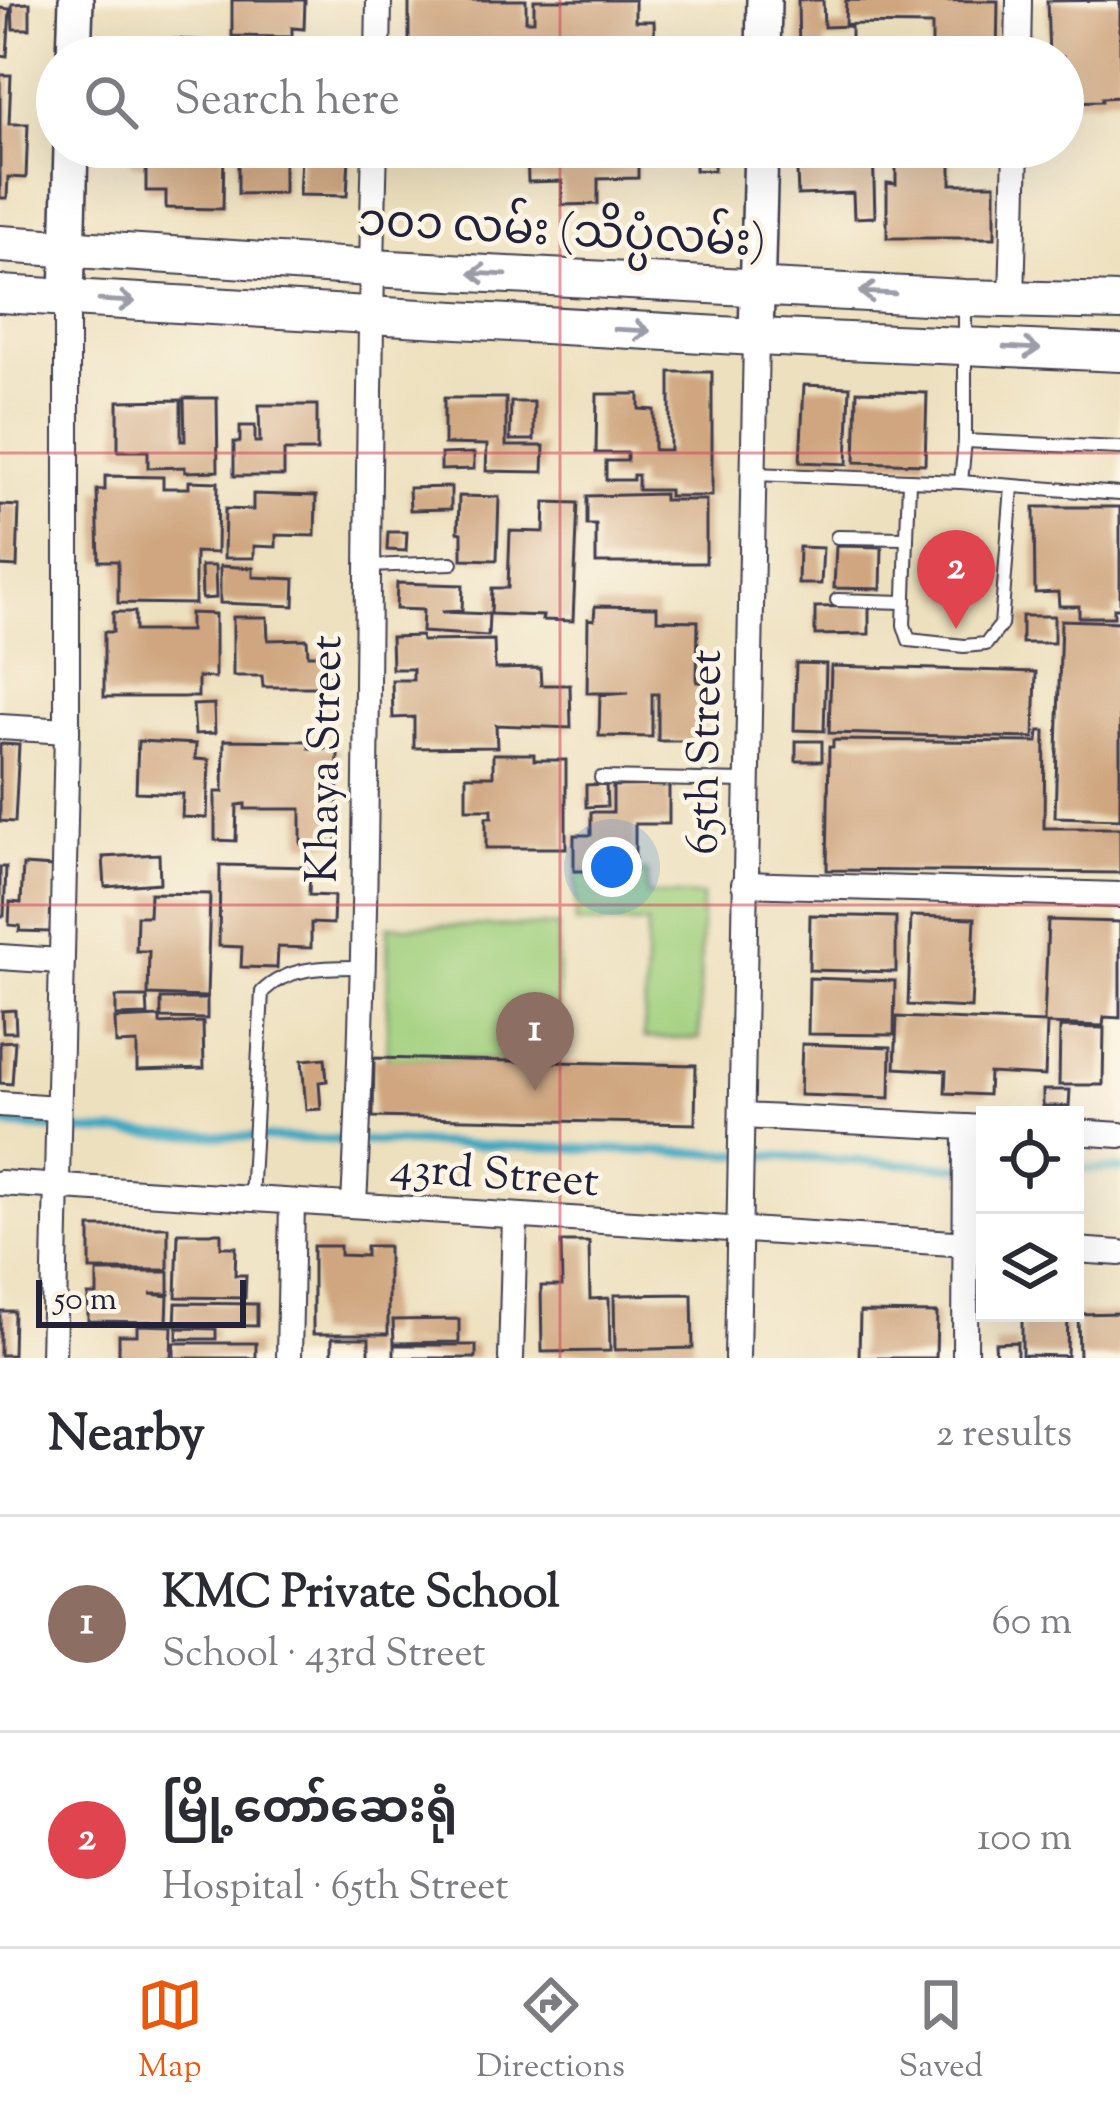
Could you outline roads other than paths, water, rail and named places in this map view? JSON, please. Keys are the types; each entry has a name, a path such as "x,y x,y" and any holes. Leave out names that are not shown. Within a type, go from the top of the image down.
{"main road":[{"name":"၁၀၁ လမ်း (သိပ္ပံလမ်း)","path":"0,244 371,268 1120,302"},
{"path":"0,295 1120,352"}],"street":[{"path":"75,36 76,0"},
{"path":"379,36 380,0"},
{"path":"763,36 764,0"},
{"path":"1018,36 1019,0"},
{"path":"53,1358 67,731 70,168"},
{"name":"Khaya Street","path":"354,1205 374,168"},
{"name":"65th Street","path":"737,1358 761,168"},
{"path":"1012,300 1015,168"},
{"path":"0,727 67,731"},
{"path":"744,884 1120,895"},
{"path":"0,957 60,962"},
{"path":"0,1104 57,1115"},
{"path":"742,1116 976,1128 966,1171 975,1244 964,1358"},
{"path":"1084,1133 1120,1135"},
{"name":"43rd Street","path":"0,1183 975,1244"},
{"path":"289,1358 292,1202"},
{"path":"511,1358 515,1216"},
{"path":"1084,1251 1120,1253"}],"lane":[{"path":"961,482 964,298"},
{"path":"964,441 1120,448"},
{"path":"753,474 1120,494"},
{"path":"909,480 904,625 909,640 964,646 986,644 1001,626 1012,487"},
{"path":"838,537 908,538"},
{"path":"367,566 452,563"},
{"path":"837,600 904,602"},
{"path":"601,778 746,781"},
{"path":"251,1200 262,992 275,979 298,971 361,967"}],"waterway":[{"path":"0,1124 81,1131 760,1155 976,1168"},
{"path":"1084,1169 1120,1169"}],"place":[{"name":"မြို့တော်ဆေးရုံ","path":"956,629"},
{"name":"KMC Private School","path":"535,1091"}]}
